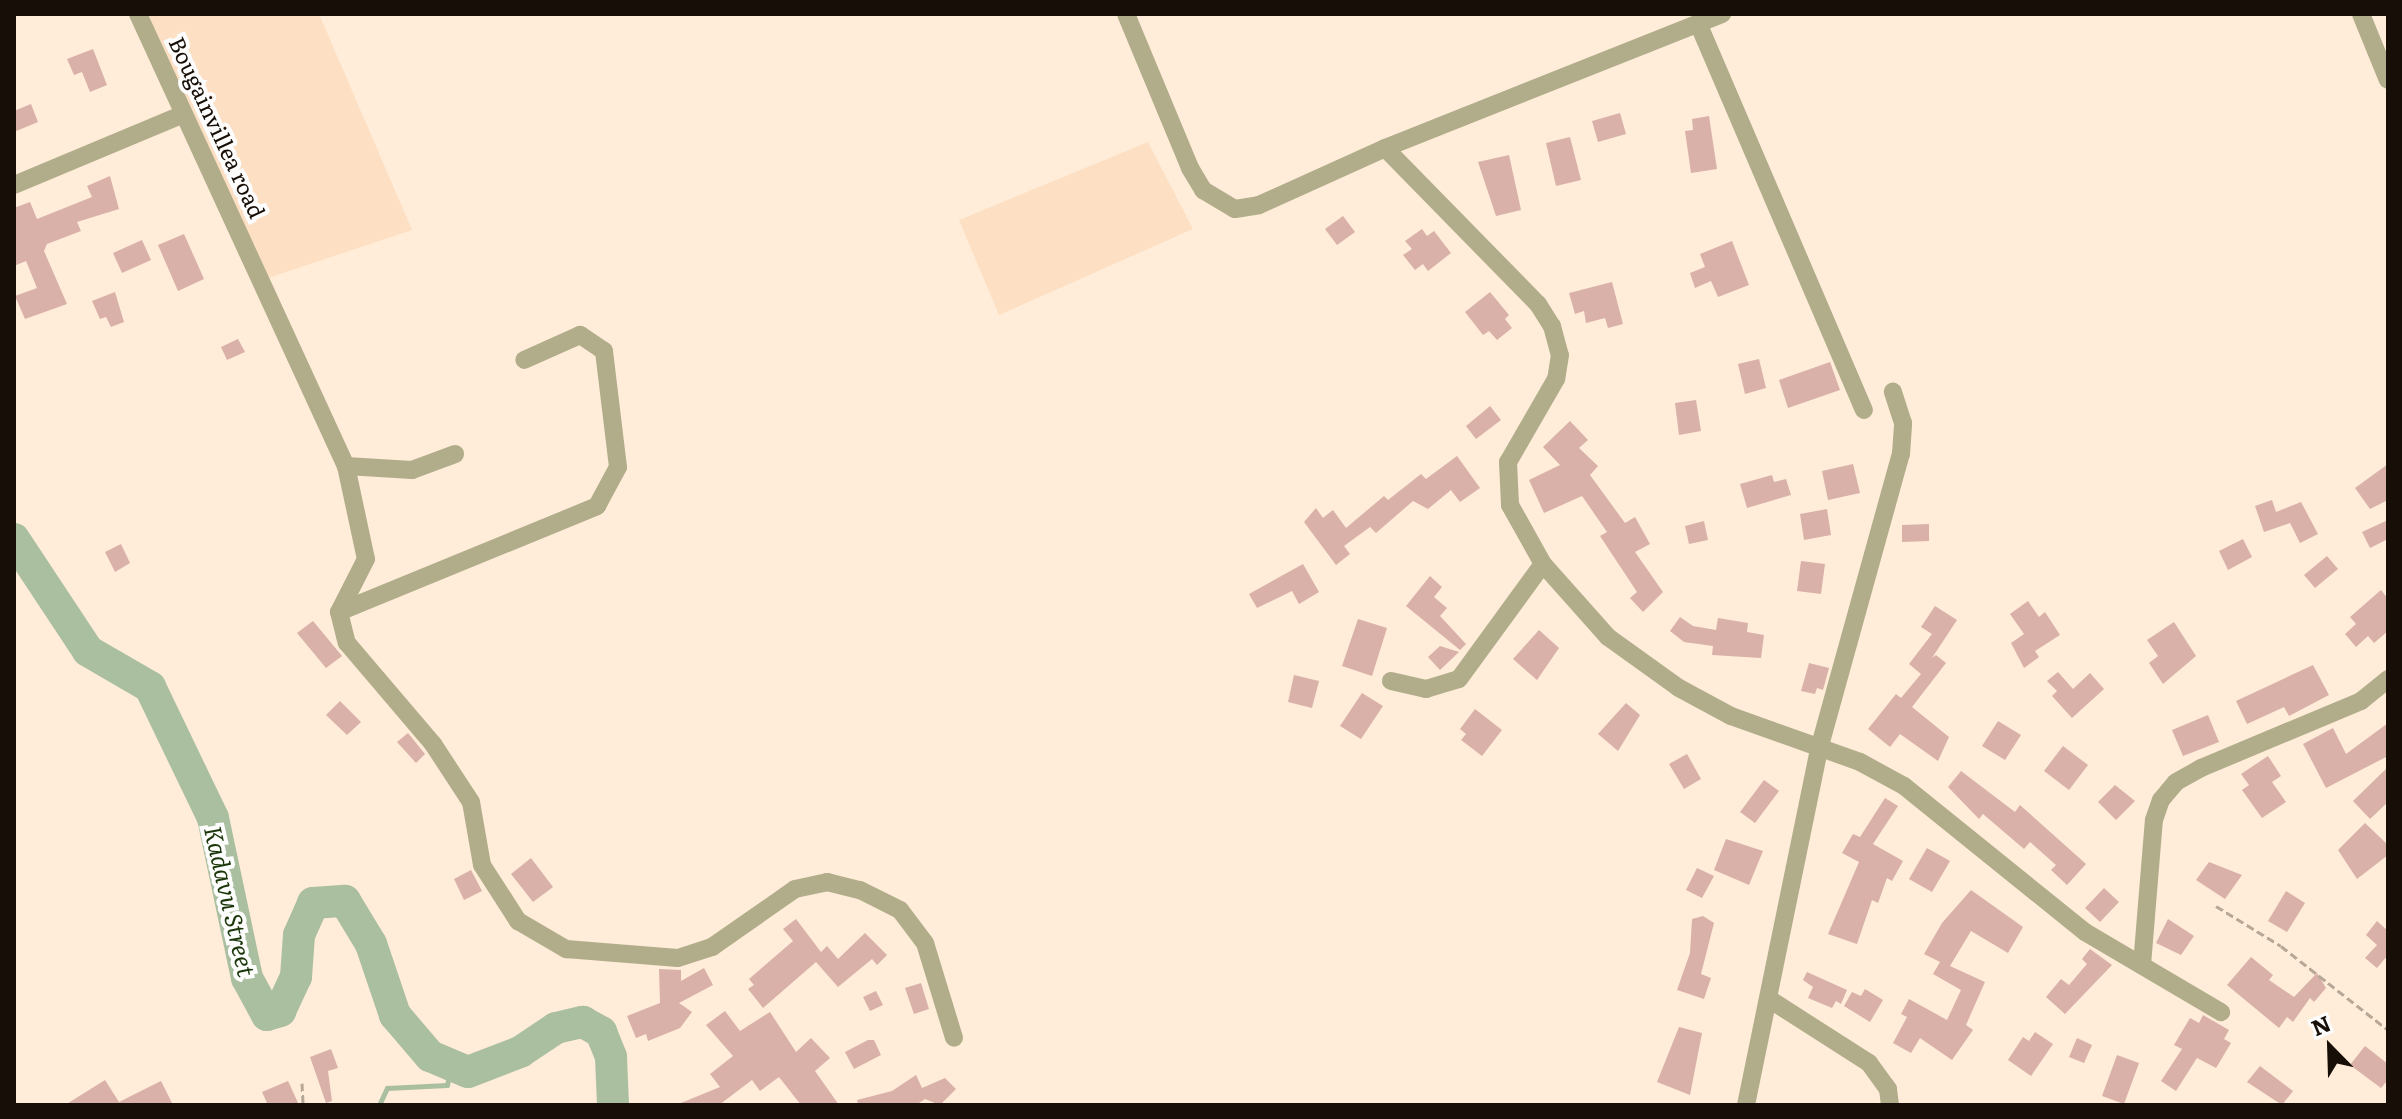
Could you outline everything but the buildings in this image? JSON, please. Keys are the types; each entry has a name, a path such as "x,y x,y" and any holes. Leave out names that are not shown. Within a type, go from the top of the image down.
{"street":[{"path":"142,21 159,14"},
{"path":"1126,14 1190,168 1203,190 1235,209 1259,205 1385,148 1722,14"},
{"path":"2361,14 2388,80"},
{"name":"Bougainvillea road","path":"142,21 255,261 346,466 366,559 339,612"},
{"path":"1698,23 1864,410"},
{"path":"14,185 184,114"},
{"path":"1385,148 1538,304 1552,326 1560,355 1556,379 1508,462 1506,479 1510,505 1543,564 1608,637 1679,688 1731,716 1860,762 1904,786 2085,932 2221,1012"},
{"path":"524,360 580,335 604,351 618,467 597,506 339,612 347,643 433,744 471,802 482,865 518,921 566,949 678,958 712,947 795,889 827,882 860,890 900,910 925,943 954,1038"},
{"path":"1746,1105 1819,749 1901,454 1903,423 1893,392"},
{"path":"346,466 412,470 455,454"},
{"path":"1391,681 1426,689 1459,679 1543,564"},
{"path":"2142,965 2154,820 2168,791 2201,768 2361,701 2388,679"},
{"path":"1769,999 1869,1063 1884,1081 1890,1105"}],"path":[{"path":"2216,906 2281,946 2388,1030"},
{"path":"302,1083 303,1105"}],"shaded area":[{"path":"148,14 319,14 412,230 262,280"},
{"path":"1148,142 1193,229 999,315 959,220"}],"waterway":[{"name":"Kadavu Street","path":"14,539 88,651 150,687 213,818 247,978 267,1015 280,1011 296,977 299,935 313,903 345,901 371,944 395,1015 430,1056 468,1072 520,1052 556,1028 583,1022 601,1032 611,1057 613,1105"},
{"path":"379,1105 387,1088 447,1085 451,1066"}]}
